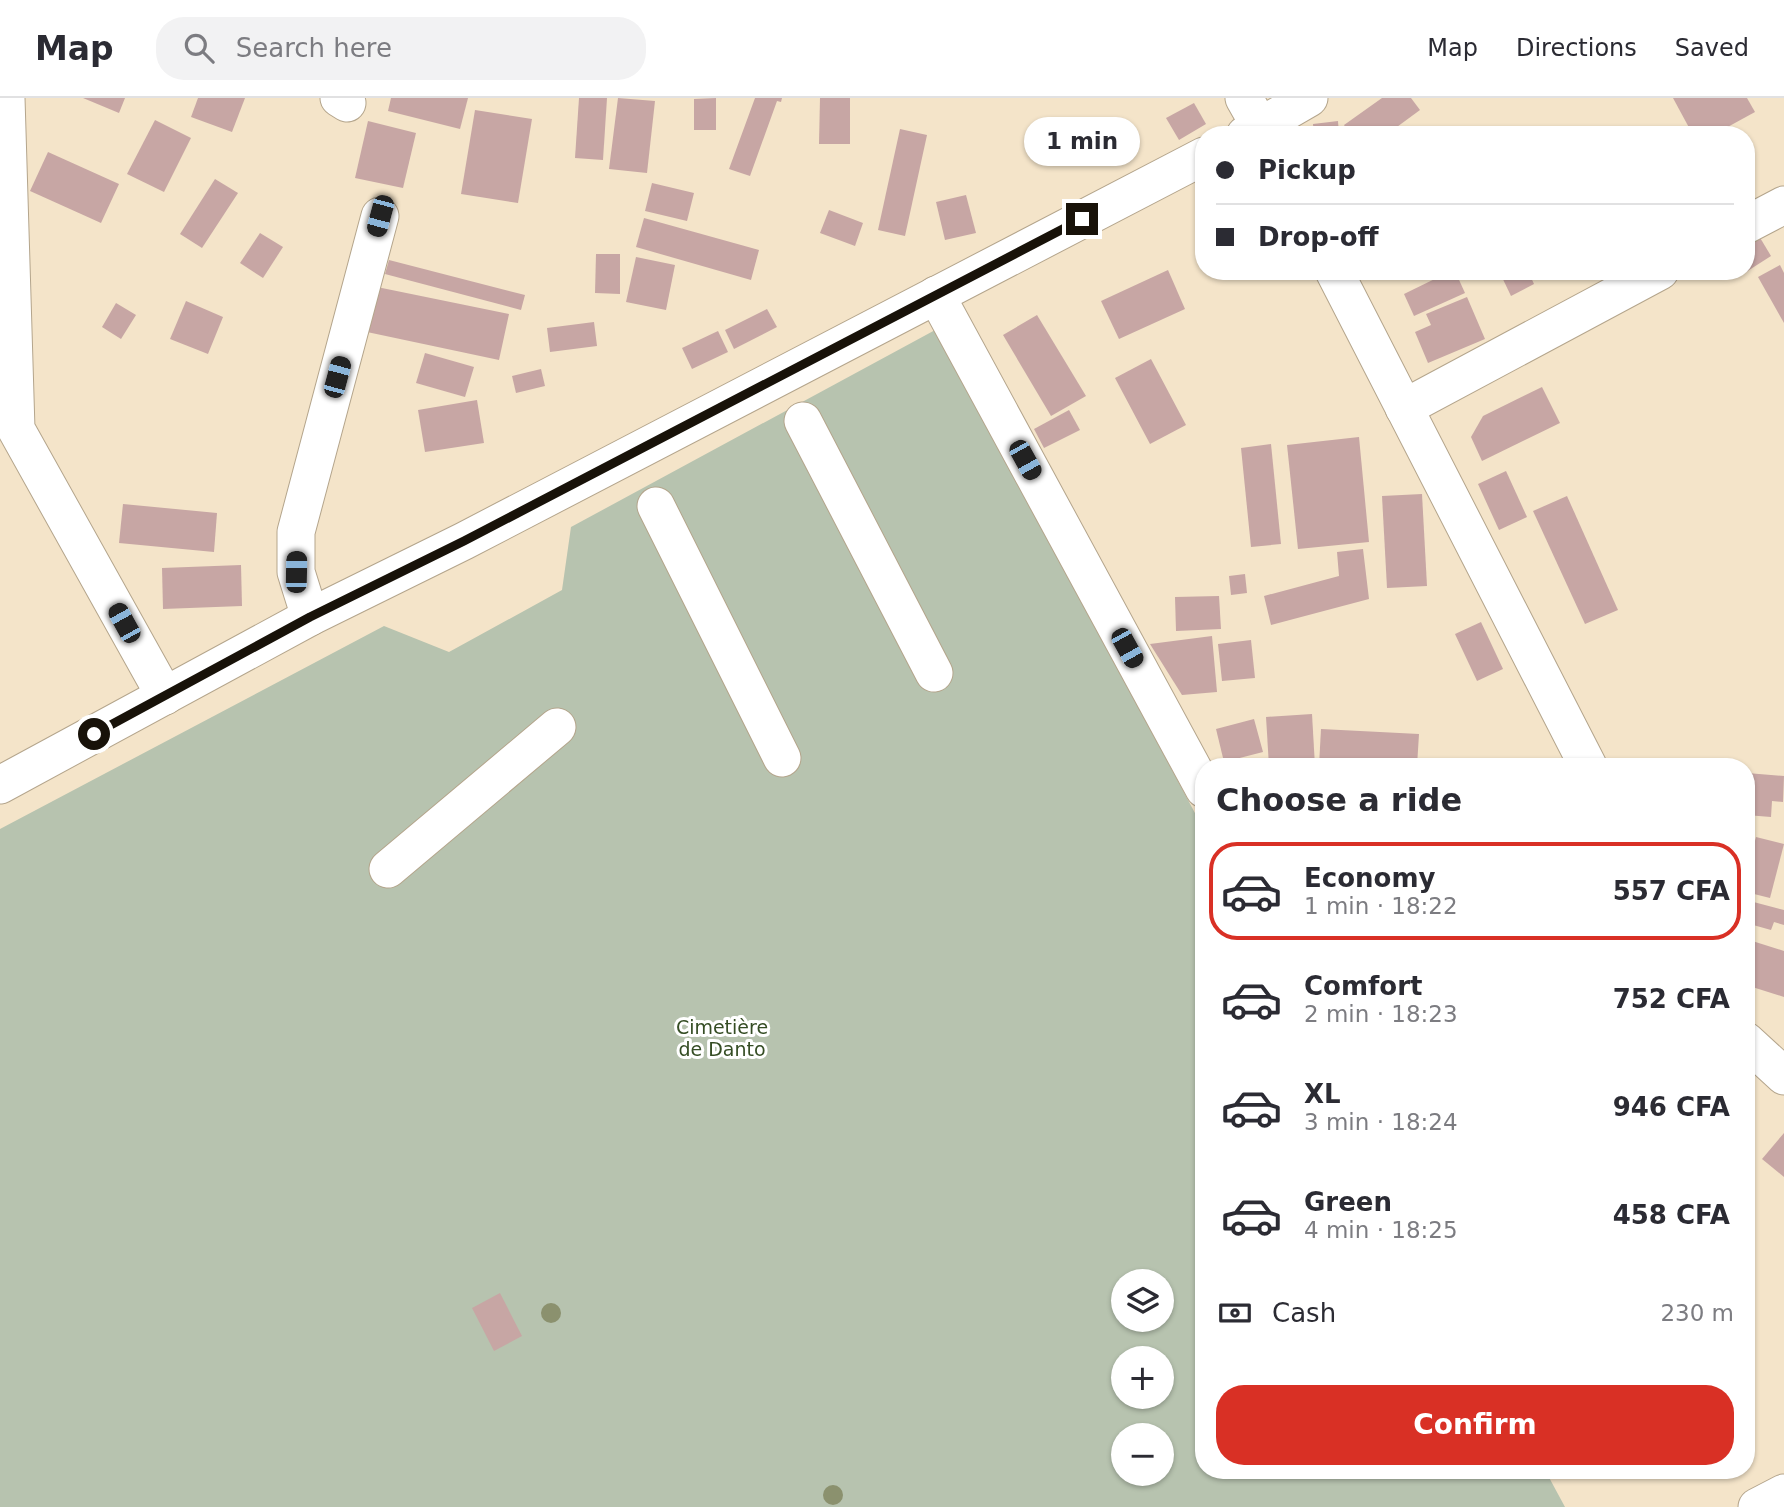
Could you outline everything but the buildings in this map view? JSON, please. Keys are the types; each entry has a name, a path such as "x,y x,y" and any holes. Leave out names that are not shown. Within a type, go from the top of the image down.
{"street":[{"path":"6,98 8,434 165,696"},
{"path":"1254,124 1309,98"},
{"path":"0,785 310,617 464,541 1195,161"},
{"path":"1755,220 1784,205"},
{"path":"310,617 296,572 296,531 380,216"},
{"path":"1339,280 1584,758"},
{"path":"1404,408 1643,280"},
{"path":"936,295 1195,772"},
{"path":"803,421 934,673"},
{"path":"656,506 782,758"},
{"path":"388,869 557,727"},
{"path":"1755,1049 1784,1076"},
{"path":"1757,1507 1784,1493"}],"green space":[{"name":"Cimetière de Danto","path":"937,329 1195,813 1195,1479 1550,1479 1565,1507 0,1507 0,829 384,626 449,652 562,590 571,527"}],"route":[{"path":"94,734 310,617 464,541 1082,219"}]}
